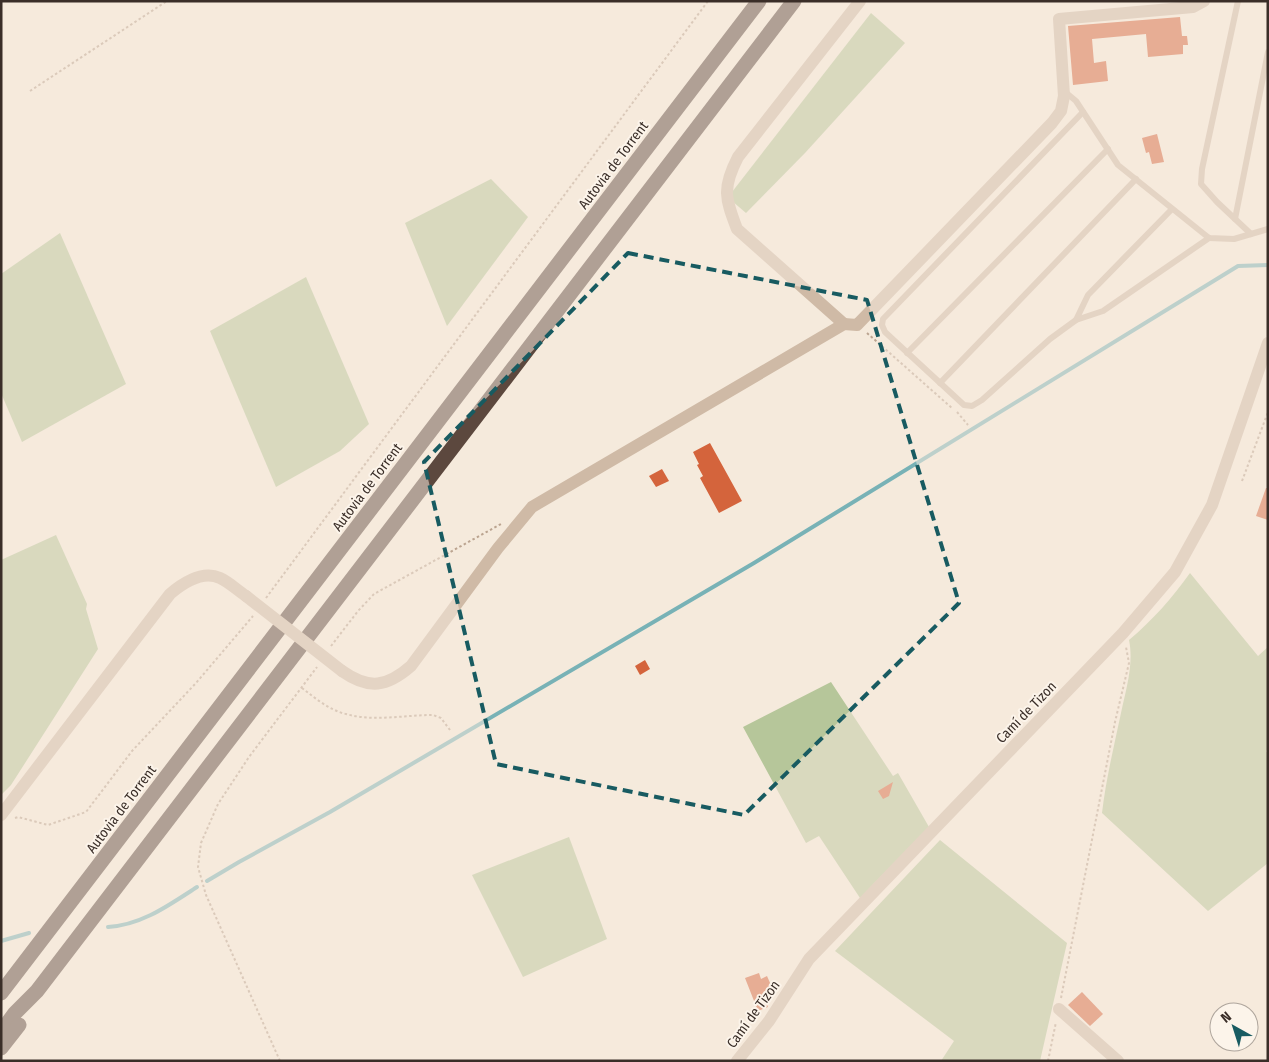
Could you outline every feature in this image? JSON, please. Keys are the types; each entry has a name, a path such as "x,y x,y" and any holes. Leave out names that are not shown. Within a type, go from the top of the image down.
{"highway":[{"name":"Autovia de Torrent","path":"1,993 759,1"},
{"path":"1,1032 37,990 794,1"},
{"path":"1,1048 23,1019 37,990"}],"street":[{"path":"844,324 737,229 728,208 726,190 730,172 738,157 860,1"},
{"path":"5,817 170,594 182,584 200,576 219,578 246,596 354,679 366,684 383,683 397,678 411,666 498,548 532,507 844,324 858,325 1052,123 1061,111 1063,90 1059,19 1193,7 1204,1"},
{"name":"Camí de Tizon","path":"738,1061 770,1021 809,959 1123,633 1175,572 1212,506 1268,343"},
{"path":"1059,1009 1118,1061"}],"lane":[{"path":"1238,1 1202,169 1202,184 1217,202 1251,234"},
{"path":"1235,219 1268,52"},
{"path":"1063,90 1076,101 1118,165 1209,238 1234,239 1268,229"},
{"path":"1083,112 883,319 884,332 964,406 972,406 1006,380 1050,338 1076,320 1103,311 1209,238"},
{"path":"907,353 1108,149"},
{"path":"940,383 1136,179"},
{"path":"1076,320 1088,295 1172,209"}],"path":[{"path":"30,91 167,1"},
{"path":"263,602 708,1"},
{"path":"858,325 959,414 968,425"},
{"path":"1242,481 1268,412"},
{"path":"330,648 374,594 505,522"},
{"path":"5,817 18,816 48,825 86,812 132,751 196,683 257,610"},
{"path":"1048,1061 1115,722 1129,663 1123,633"},
{"path":"280,1061 206,895 198,867 201,843 218,804 249,757 319,664"},
{"path":"302,688 324,704 346,714 373,718 433,715 441,718 450,730"}],"highlighted area":[{"path":"628,253 867,300 959,603 744,815 496,764 424,462"}],"green space":[{"path":"871,13 905,43 805,153 746,213 732,201 732,192"},
{"path":"491,179 528,217 447,326 405,223"},
{"path":"60,233 126,384 22,442 1,393 1,274"},
{"path":"306,277 369,424 340,451 276,487 210,331"},
{"path":"56,535 87,604 86,609 98,649 11,785 1,795 1,560"},
{"path":"1190,573 1258,656 1268,647 1268,749 1266,751 1268,754 1268,863 1208,911 1102,813 1129,676 1131,658 1129,640 1162,608"},
{"path":"831,682 893,776 898,773 929,827 860,898 819,836 806,843 743,727"},
{"path":"569,837 607,939 523,977 472,875"},
{"path":"940,840 1067,943 1040,1061 941,1061 954,1041 835,951"}],"building":[{"path":"1180,17 1182,36 1187,36 1188,45 1183,45 1183,54 1148,57 1146,34 1092,39 1094,63 1106,61 1108,81 1073,85 1068,26"},
{"path":"1157,134 1164,162 1152,164 1149,152 1146,153 1142,138"},
{"path":"710,443 742,501 719,513 700,478 703,476 693,452"},
{"path":"662,469 669,481 656,487 649,476"},
{"path":"1266,488 1268,488 1268,520 1256,516"},
{"path":"645,660 650,669 640,675 635,666"},
{"path":"893,782 889,796 883,799 878,791"},
{"path":"759,973 761,979 767,976 774,992 764,996 768,1007 758,1011 745,978"},
{"path":"1082,992 1103,1014 1090,1026 1068,1005"}],"waterway":[{"path":"207,881 330,812 754,563 1238,266 1268,265"},
{"path":"108,927 144,918 197,887"},
{"path":"1,941 29,933"}]}
